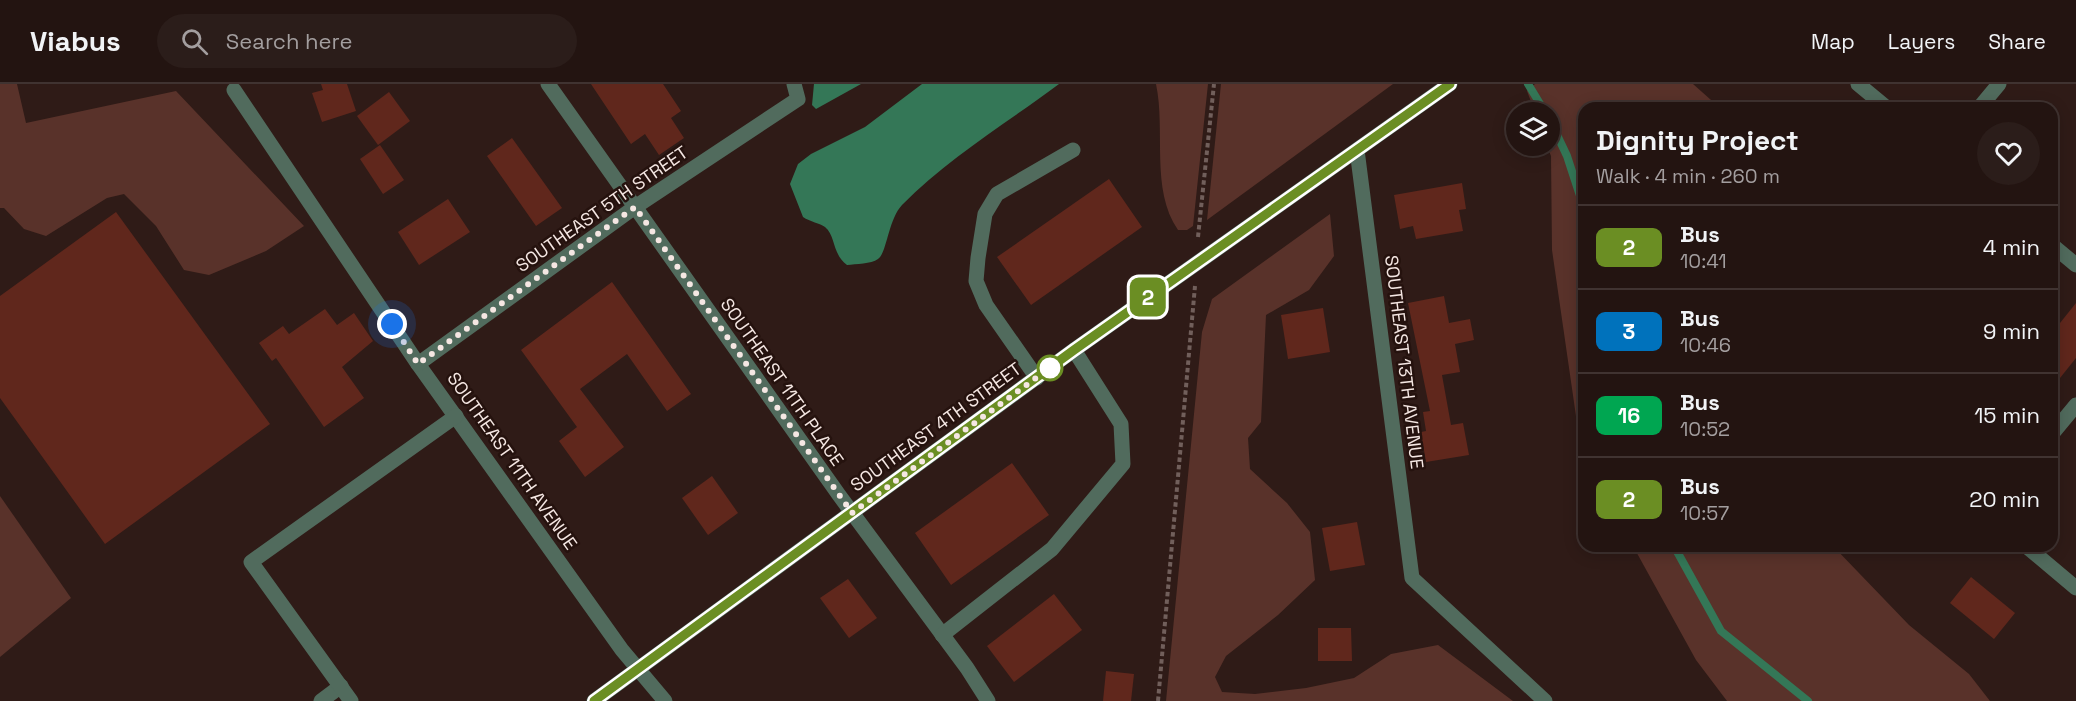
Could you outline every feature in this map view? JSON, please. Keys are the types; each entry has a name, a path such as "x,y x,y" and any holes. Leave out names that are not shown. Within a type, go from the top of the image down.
{"street":[{"name":"SOUTHEAST 11TH PLACE","path":"548,84 988,701"},
{"name":"SOUTHEAST 5TH STREET","path":"418,364 635,207 798,99 794,84"},
{"name":"SOUTHEAST 4TH STREET","path":"594,701 1074,350 1450,84"},
{"path":"1858,84 1880,102"},
{"path":"1984,102 1999,84"},
{"name":"SOUTHEAST 11TH AVENUE","path":"234,90 418,364 622,650 665,701"},
{"path":"1037,378 986,304 976,282 978,258 985,214 996,194 1073,150"},
{"name":"SOUTHEAST 13TH AVENUE","path":"1357,150 1412,578 1545,701"},
{"path":"2058,250 2076,265"},
{"path":"942,635 1052,549 1123,464 1120,424 1074,350"},
{"path":"2058,427 2076,405"},
{"path":"351,701 251,562 456,416"},
{"path":"2033,552 2076,588"},
{"path":"321,701 341,686"}],"path":[{"path":"1158,701 1214,84"}],"shaded area":[{"path":"0,84 17,84 26,123 176,91 304,226 266,251 209,275 184,270 156,226 124,194 107,198 46,236 24,229 4,208 0,208"},
{"path":"814,84 861,84 816,109 812,105"},
{"path":"922,84 1059,84 958,156 902,205 897,211 884,250 878,259 867,263 847,265 839,256 828,231 823,226 803,217 790,184 798,164 811,154 865,127"},
{"path":"1156,84 1208,84 1193,226 1187,230 1178,230 1169,214 1164,196"},
{"path":"1221,84 1393,84 1207,220"},
{"path":"1535,84 1693,84 1713,102 1578,102 1578,430 1552,250 1551,156 1560,156 1560,102 1531,102 1527,91"},
{"path":"1330,214 1334,256 1309,290 1266,315 1261,422 1248,438 1250,469 1287,503 1310,532 1315,580 1278,615 1226,656 1215,677 1222,692 1255,694 1306,688 1354,678 1391,654 1438,645 1513,701 1166,701 1202,332 1212,299"},
{"path":"0,496 71,598 0,657"},
{"path":"1636,552 1839,552 1909,625 1969,674 1990,701 1727,701 1696,660"}],"building":[{"path":"321,84 347,84 356,111 322,122 312,93 323,90"},
{"path":"591,84 663,84 681,111 671,118 684,138 659,155 645,134 631,144"},
{"path":"389,92 410,121 378,145 357,116"},
{"path":"512,138 562,208 536,226 487,156"},
{"path":"380,145 404,180 383,194 360,159"},
{"path":"1109,179 1142,227 1031,305 997,257"},
{"path":"1462,183 1466,209 1459,210 1463,231 1416,239 1413,226 1400,229 1394,195"},
{"path":"448,199 470,232 419,265 398,232"},
{"path":"116,212 270,424 105,544 0,398 0,296"},
{"path":"612,282 691,394 667,411 627,354 580,389 624,447 585,477 559,441 577,427 521,350"},
{"path":"1444,296 1449,323 1470,319 1474,340 1455,344 1460,372 1442,375 1451,425 1463,423 1469,455 1426,462 1421,432 1426,431 1423,412 1430,411 1408,303"},
{"path":"2076,303 2076,358 2058,380 2058,326"},
{"path":"1323,308 1330,352 1288,359 1281,315"},
{"path":"325,309 337,325 354,313 373,341 342,367 364,398 324,427 276,358 272,361 259,343 283,326 289,334"},
{"path":"1012,463 1049,515 951,585 915,533"},
{"path":"712,476 738,513 708,535 682,498"},
{"path":"1357,522 1365,565 1330,571 1322,528"},
{"path":"1971,577 2015,613 1994,639 1950,603"},
{"path":"848,579 877,618 849,638 820,598"},
{"path":"1054,594 1082,630 1014,682 987,646"},
{"path":"1318,628 1351,628 1352,661 1318,661"},
{"path":"1106,671 1134,674 1131,701 1103,701"}],"waterway":[{"path":"1528,84 1539,102"},
{"path":"1560,141 1578,190"},
{"path":"1677,552 1721,631 1808,701"}],"bus line":[{"name":"2","path":"594,701 1074,350 1450,84"}],"route":[{"path":"392,324 418,364 635,207 852,513 1055,364 1050,368"}]}
